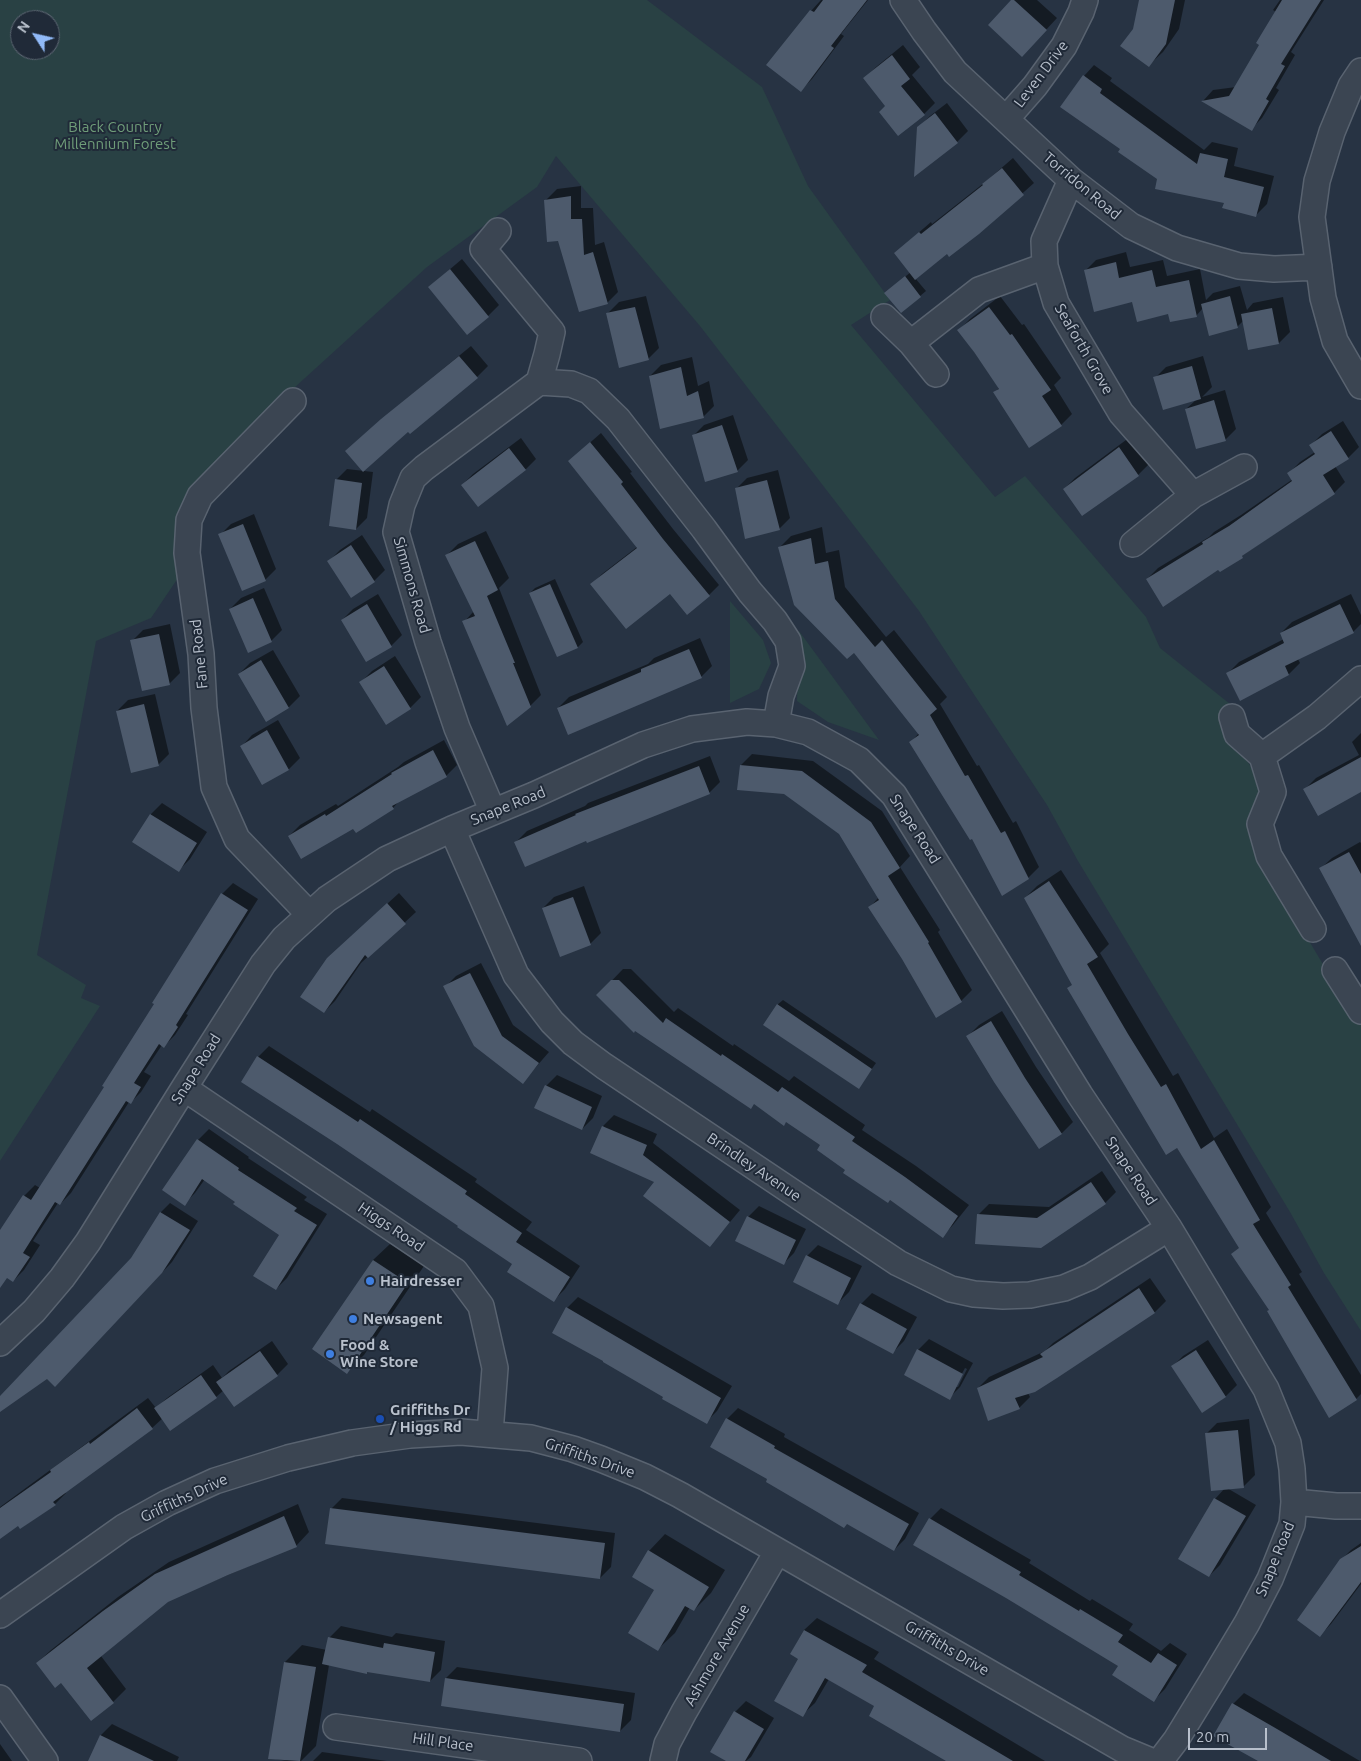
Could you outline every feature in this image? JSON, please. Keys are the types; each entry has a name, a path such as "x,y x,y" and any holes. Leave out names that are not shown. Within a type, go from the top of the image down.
{"street":[{"name":"Torridon Road","path":"904,0 924,31 955,72 1071,180 1131,226 1177,248 1239,266 1274,269 1319,267"},
{"name":"Leven Drive","path":"1006,119 1036,86 1064,46 1085,0"},
{"path":"1361,71 1351,86 1332,132 1318,180 1312,217 1324,298 1335,341 1361,386"},
{"name":"Seaforth Grove","path":"1071,180 1044,241 1045,266 1056,303 1121,413 1193,495"},
{"path":"498,231 483,249 552,332 538,382 570,384 589,391 618,419 704,529 750,592 775,620 788,641 792,666 781,696 776,724"},
{"path":"910,342 979,290 1045,266"},
{"path":"884,317 910,342 936,374"},
{"name":"Simmons Road","path":"493,812 454,720 428,642 396,532 402,504 414,478 424,468 538,382"},
{"name":"Fane Road","path":"293,402 200,496 189,520 187,553 201,654 204,708 214,786 237,839 309,914"},
{"path":"1133,544 1193,495 1244,467"},
{"path":"1262,756 1317,717 1361,679"},
{"path":"1232,717 1237,734 1262,756 1274,792 1260,824 1269,856 1313,929"},
{"name":"Snape Road","path":"0,1343 34,1311 62,1278 118,1195 263,964 284,938 327,899 387,859 452,829 534,796 643,745 692,729 747,722 776,724 808,732 859,760 894,795 1080,1095 1169,1228 1266,1389 1288,1443 1294,1502 1292,1524 1270,1579 1247,1623 1211,1684 1176,1740 1160,1761"},
{"name":"Brindley Avenue","path":"452,829 516,975 537,1005 573,1043 604,1066 898,1263 951,1289 1003,1296 1030,1295 1064,1288 1090,1277 1169,1228"},
{"path":"1335,970 1361,1011"},
{"name":"Higgs Road","path":"184,1088 455,1271 481,1306 493,1359 494,1376 490,1433"},
{"name":"Griffiths Drive","path":"0,1615 124,1527 167,1503 215,1481 288,1458 352,1443 410,1435 461,1432 531,1438 565,1447 636,1474 680,1495 1122,1749 1151,1761"},
{"path":"1294,1502 1361,1506"},
{"name":"Ashmore Avenue","path":"663,1761 667,1744 684,1712 777,1552"},
{"path":"0,1698 45,1761"},
{"name":"Hill Place","path":"336,1728 579,1761"}],"green space":[{"name":"Black Country Millennium Forest","path":"0,0 647,0 762,87 808,186 890,300 851,325 995,497 1025,476 1146,617 1160,648 1235,708 1219,716 1258,778 1260,801 1259,857 1361,1024 1361,1331 1324,1273 1290,1212 1078,861 1047,805 919,611 700,326 556,156 537,187 427,267 294,388 186,501 180,575 151,618 96,641 37,955 86,985 81,998 100,1006 0,1161"},
{"path":"730,601 763,640 771,663 759,689 730,703"},
{"path":"799,631 879,740 828,722 797,701"}],"building":[{"path":"823,0 867,0 831,46 834,48 801,92 766,65 810,10 814,12"},
{"path":"1011,0 1014,0 1047,30 1022,57 988,25"},
{"path":"1139,0 1175,0 1166,44 1149,67 1120,46 1133,29"},
{"path":"1282,0 1321,0 1281,64 1285,66 1266,99 1269,101 1252,131 1201,101 1229,96 1259,45 1256,43"},
{"path":"892,55 910,79 901,86 925,115 898,136 879,112 885,106 863,78"},
{"path":"1083,75 1102,89 1100,93 1197,164 1200,153 1228,159 1224,177 1264,187 1256,217 1222,208 1224,203 1155,189 1157,179 1118,152 1120,149 1060,107"},
{"path":"935,113 958,143 914,177 917,127"},
{"path":"1002,168 1024,195 979,234 949,257 947,254 915,280 894,253 919,232 921,234"},
{"path":"571,196 571,219 582,219 584,255 593,252 608,304 579,312 558,241 547,242 544,200"},
{"path":"1116,262 1119,278 1152,270 1156,287 1189,280 1197,317 1170,322 1168,314 1137,322 1132,302 1094,312 1084,270"},
{"path":"450,269 489,317 467,335 428,287"},
{"path":"905,276 921,297 901,313 884,293"},
{"path":"1230,296 1238,328 1209,336 1201,304"},
{"path":"635,307 649,360 619,368 606,313"},
{"path":"989,307 1010,335 1012,334 1051,390 1042,396 1062,426 1029,448 993,392 999,389 957,330"},
{"path":"1272,308 1279,344 1248,350 1241,314"},
{"path":"459,356 478,378 410,434 408,432 363,472 345,451 381,419"},
{"path":"1192,366 1201,399 1163,410 1153,377"},
{"path":"681,367 687,396 698,391 704,418 660,429 649,376"},
{"path":"1214,400 1226,441 1196,449 1185,409"},
{"path":"722,425 738,472 705,482 692,435"},
{"path":"1331,431 1349,459 1323,475 1335,494 1242,556 1243,558 1220,572 1218,570 1163,607 1146,579 1203,544 1202,542 1229,526 1292,481 1287,473 1315,454 1309,445"},
{"path":"590,442 623,482 621,484 663,539 710,596 687,615 670,594 626,629 590,584 637,548 568,461"},
{"path":"1119,447 1139,476 1082,516 1063,489"},
{"path":"509,448 526,470 478,507 461,485"},
{"path":"335,479 362,483 356,530 329,526"},
{"path":"767,480 780,530 745,539 735,488"},
{"path":"243,524 266,581 242,591 218,534"},
{"path":"811,538 815,564 828,561 835,599 875,647 882,640 937,709 930,715 965,776 968,775 1001,833 1005,831 1029,879 1002,896 972,839 970,840 909,742 919,735 854,653 847,659 794,605 778,547"},
{"path":"475,541 498,590 487,596 531,707 507,726 462,621 475,616 445,555"},
{"path":"351,545 375,582 351,598 327,561"},
{"path":"550,584 578,648 557,657 529,593"},
{"path":"253,598 272,642 248,653 229,609"},
{"path":"367,604 392,647 366,662 341,620"},
{"path":"1340,604 1354,633 1285,666 1289,675 1240,701 1226,673 1284,643 1280,633"},
{"path":"159,634 170,685 142,691 130,640"},
{"path":"689,649 702,678 568,735 557,708"},
{"path":"261,660 289,708 266,722 238,674"},
{"path":"384,666 411,709 386,725 359,682"},
{"path":"144,704 159,766 131,773 116,711"},
{"path":"267,730 289,770 262,785 240,746"},
{"path":"433,750 447,777 392,806 394,809 356,833 353,829 301,859 288,836 325,814 326,816 391,773"},
{"path":"1361,757 1361,792 1318,816 1303,789"},
{"path":"740,765 802,771 871,822 900,868 888,876 929,942 962,1002 936,1018 902,959 868,907 879,900 839,834 784,794 737,790"},
{"path":"699,766 710,794 587,843 586,841 525,867 514,842 575,814"},
{"path":"150,814 197,843 179,872 132,842"},
{"path":"1349,852 1361,874 1361,946 1319,868"},
{"path":"1049,881 1098,957 1087,964 1128,1034 1161,1087 1166,1084 1201,1149 1214,1140 1260,1220 1253,1224 1291,1285 1288,1287 1357,1400 1329,1418 1267,1311 1269,1310 1231,1254 1239,1248 1177,1148 1166,1155 1067,988 1072,985 1024,898"},
{"path":"221,893 248,910 176,1025 178,1027 164,1048 159,1044 134,1083 141,1087 131,1104 126,1101 60,1205 55,1202 23,1253 30,1257 13,1282 7,1278 0,1288 0,1230 23,1195 31,1200 104,1087 102,1086 154,1004 152,1003"},
{"path":"573,897 591,945 560,957 542,908"},
{"path":"387,903 406,924 368,958 365,955 324,1013 300,997 327,958"},
{"path":"470,973 502,1036 539,1063 523,1084 474,1046 443,986"},
{"path":"611,980 619,980 663,1023 666,1018 778,1092 782,1087 855,1137 852,1141 958,1216 943,1238 890,1200 888,1203 843,1173 845,1170 817,1150 820,1145 786,1122 784,1126 754,1104 751,1109 635,1031 634,1033 596,995"},
{"path":"777,1004 872,1069 859,1089 763,1025"},
{"path":"991,1021 1025,1078 1062,1134 1039,1149 966,1036"},
{"path":"257,1056 358,1122 360,1119 467,1191 465,1194 522,1233 516,1242 570,1277 554,1302 507,1272 512,1264 458,1226 241,1082"},
{"path":"545,1085 592,1107 582,1130 534,1108"},
{"path":"602,1126 647,1145 643,1155 730,1222 710,1247 643,1196 654,1182 590,1153"},
{"path":"197,1139 239,1168 238,1170 297,1208 294,1211 317,1225 276,1290 253,1276 279,1235 233,1204 235,1202 202,1179 185,1206 162,1190"},
{"path":"1091,1182 1106,1204 1041,1248 975,1244 977,1214 1037,1218"},
{"path":"160,1212 190,1230 162,1273 55,1387 47,1379 0,1412 0,1396 131,1258"},
{"path":"747,1216 796,1240 784,1265 735,1241"},
{"path":"806,1255 851,1278 838,1305 793,1282"},
{"path":"373,1260 408,1283 347,1374 312,1349"},
{"path":"1139,1288 1155,1313 1035,1392 1015,1398 1020,1409 988,1421 977,1388 1043,1357 1040,1354"},
{"path":"860,1303 907,1329 893,1354 846,1329"},
{"path":"566,1307 721,1398 707,1424 662,1399 663,1397 603,1361 552,1333"},
{"path":"917,1349 963,1374 950,1400 904,1375"},
{"path":"1196,1350 1226,1397 1202,1413 1171,1366"},
{"path":"260,1351 278,1376 234,1407 216,1382"},
{"path":"201,1375 217,1398 170,1431 154,1408"},
{"path":"137,1408 153,1429 53,1502 56,1505 20,1529 18,1526 0,1539 0,1508"},
{"path":"726,1418 775,1446 774,1448 909,1524 894,1551 847,1524 844,1528 766,1482 767,1479 710,1447"},
{"path":"1238,1430 1244,1488 1211,1491 1205,1433"},
{"path":"1214,1498 1246,1516 1209,1577 1178,1559"},
{"path":"330,1508 605,1543 600,1579 325,1544"},
{"path":"284,1516 297,1547 168,1602 87,1668 114,1703 91,1721 61,1683 55,1688 36,1663 103,1611 155,1574"},
{"path":"929,1518 1021,1572 1019,1575 1123,1635 1118,1642 1151,1663 1158,1653 1177,1665 1154,1702 1112,1675 1118,1666 1006,1598 913,1545"},
{"path":"1361,1546 1361,1582 1320,1637 1297,1620 1340,1559"},
{"path":"648,1550 709,1587 694,1611 685,1606 658,1651 628,1633 654,1590 632,1577"},
{"path":"804,1630 867,1665 862,1672 1013,1761 946,1761 869,1716 874,1706 825,1678 803,1717 774,1701 798,1659 790,1654"},
{"path":"328,1637 383,1648 384,1643 435,1652 430,1682 367,1672 367,1674 322,1664"},
{"path":"284,1662 316,1667 300,1761 268,1759"},
{"path":"445,1678 624,1704 620,1732 441,1706"},
{"path":"1232,1703 1331,1761 1258,1761 1213,1736"},
{"path":"734,1711 764,1729 745,1761 726,1761 710,1752"},
{"path":"100,1735 154,1761 88,1761"}],"place":[{"name":"Hairdresser","path":"370,1281"},
{"name":"Newsagent","path":"353,1319"},
{"name":"Food & Wine Store","path":"330,1354"},
{"name":"Griffiths Dr / Higgs Rd","path":"380,1419"}]}
